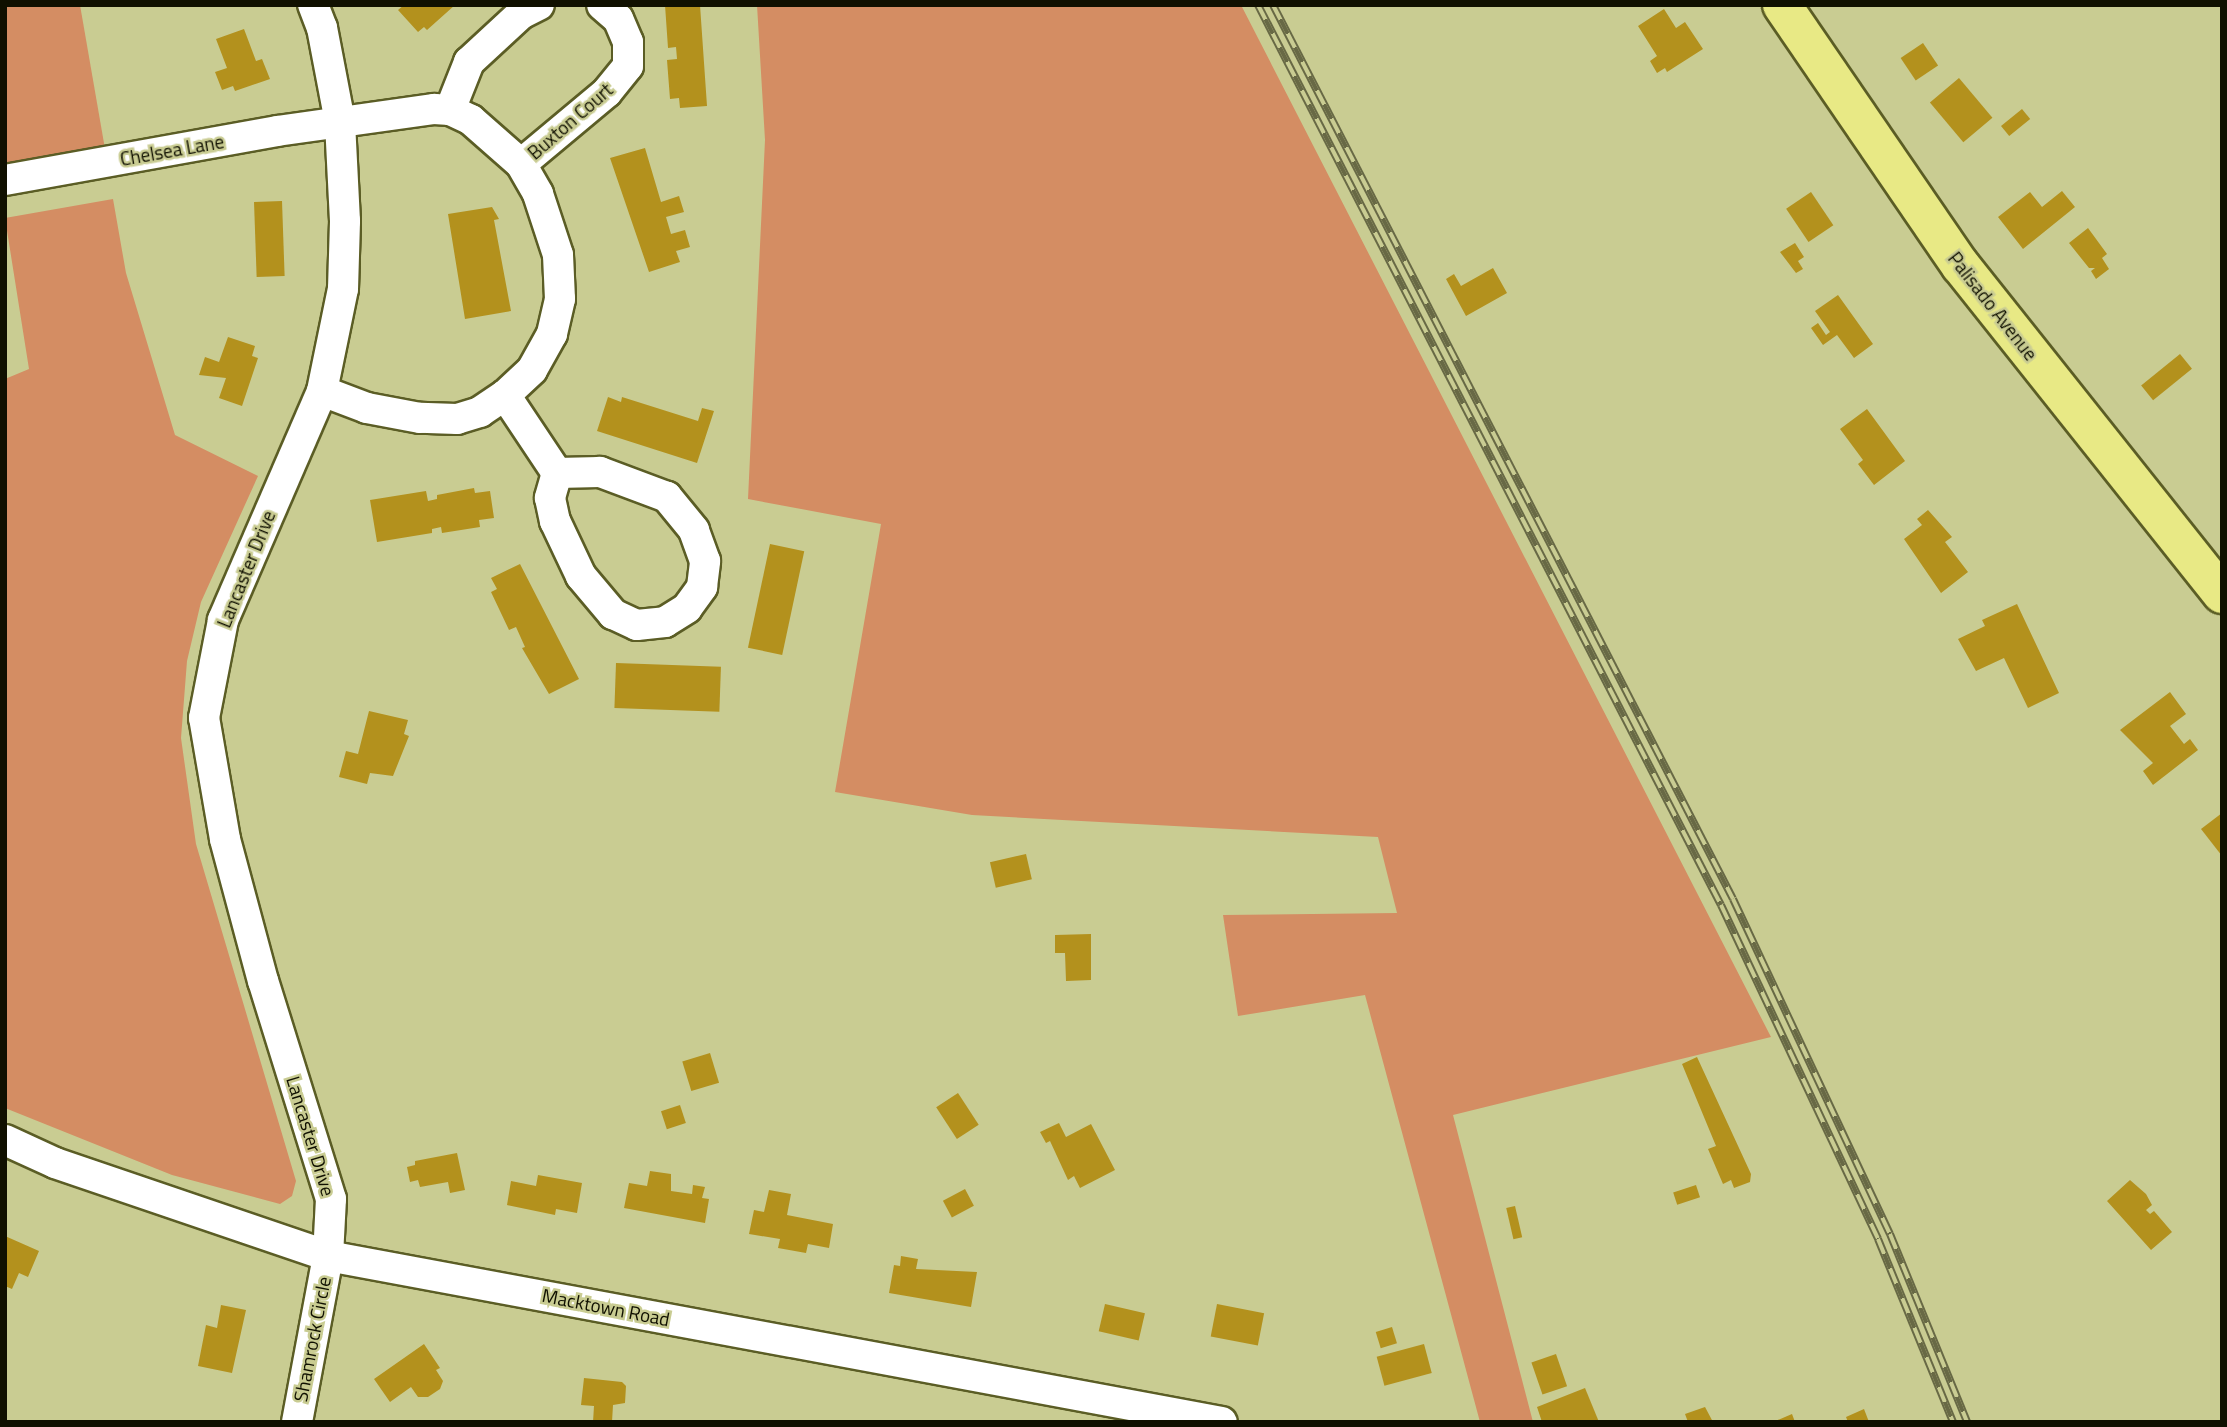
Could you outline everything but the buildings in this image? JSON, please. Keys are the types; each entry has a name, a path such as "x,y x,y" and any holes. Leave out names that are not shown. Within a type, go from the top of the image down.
{"main road":[{"name":"Palisado Avenue","path":"1782,5 1961,267 2222,594"}],"street":[{"name":"Lancaster Drive","path":"313,5 322,28 340,122 345,221 343,289 322,391 223,620 204,718 225,839 263,981 331,1199 328,1256"},
{"path":"322,391 367,408 420,418 457,419 480,412 505,395 532,370 545,346 560,299 558,255 538,194 521,164 471,120 450,110 469,62 521,14 539,5"},
{"name":"Buxton Court","path":"521,164 607,92 628,66 628,42 618,19 602,5"},
{"name":"Chelsea Lane","path":"5,180 340,122 450,110"},
{"path":"505,395 557,473 550,498 555,521 581,576 613,614 637,625 665,622 687,608 702,587 705,561 694,530 667,497 600,472 557,473"},
{"name":"Macktown Road","path":"5,1140 55,1163 328,1256 1222,1422"},
{"name":"Shamrock Circle","path":"297,1422 328,1256"}],"shaded area":[{"path":"5,5 80,5 105,149 5,166"},
{"path":"757,5 1241,5 1771,1037 1453,1115 1533,1422 1480,1422 1365,995 1238,1016 1223,915 1397,913 1378,837 972,815 835,792 881,524 748,499 765,140"},
{"path":"113,199 126,273 175,435 258,476 201,602 187,661 181,738 196,844 296,1181 292,1196 280,1204 172,1175 5,1108 5,379 29,369 5,218"}],"railway":[{"path":"1258,5 1721,905 1878,1239 1953,1422"},
{"path":"1273,5 1733,899 1890,1234 1967,1422"}]}
